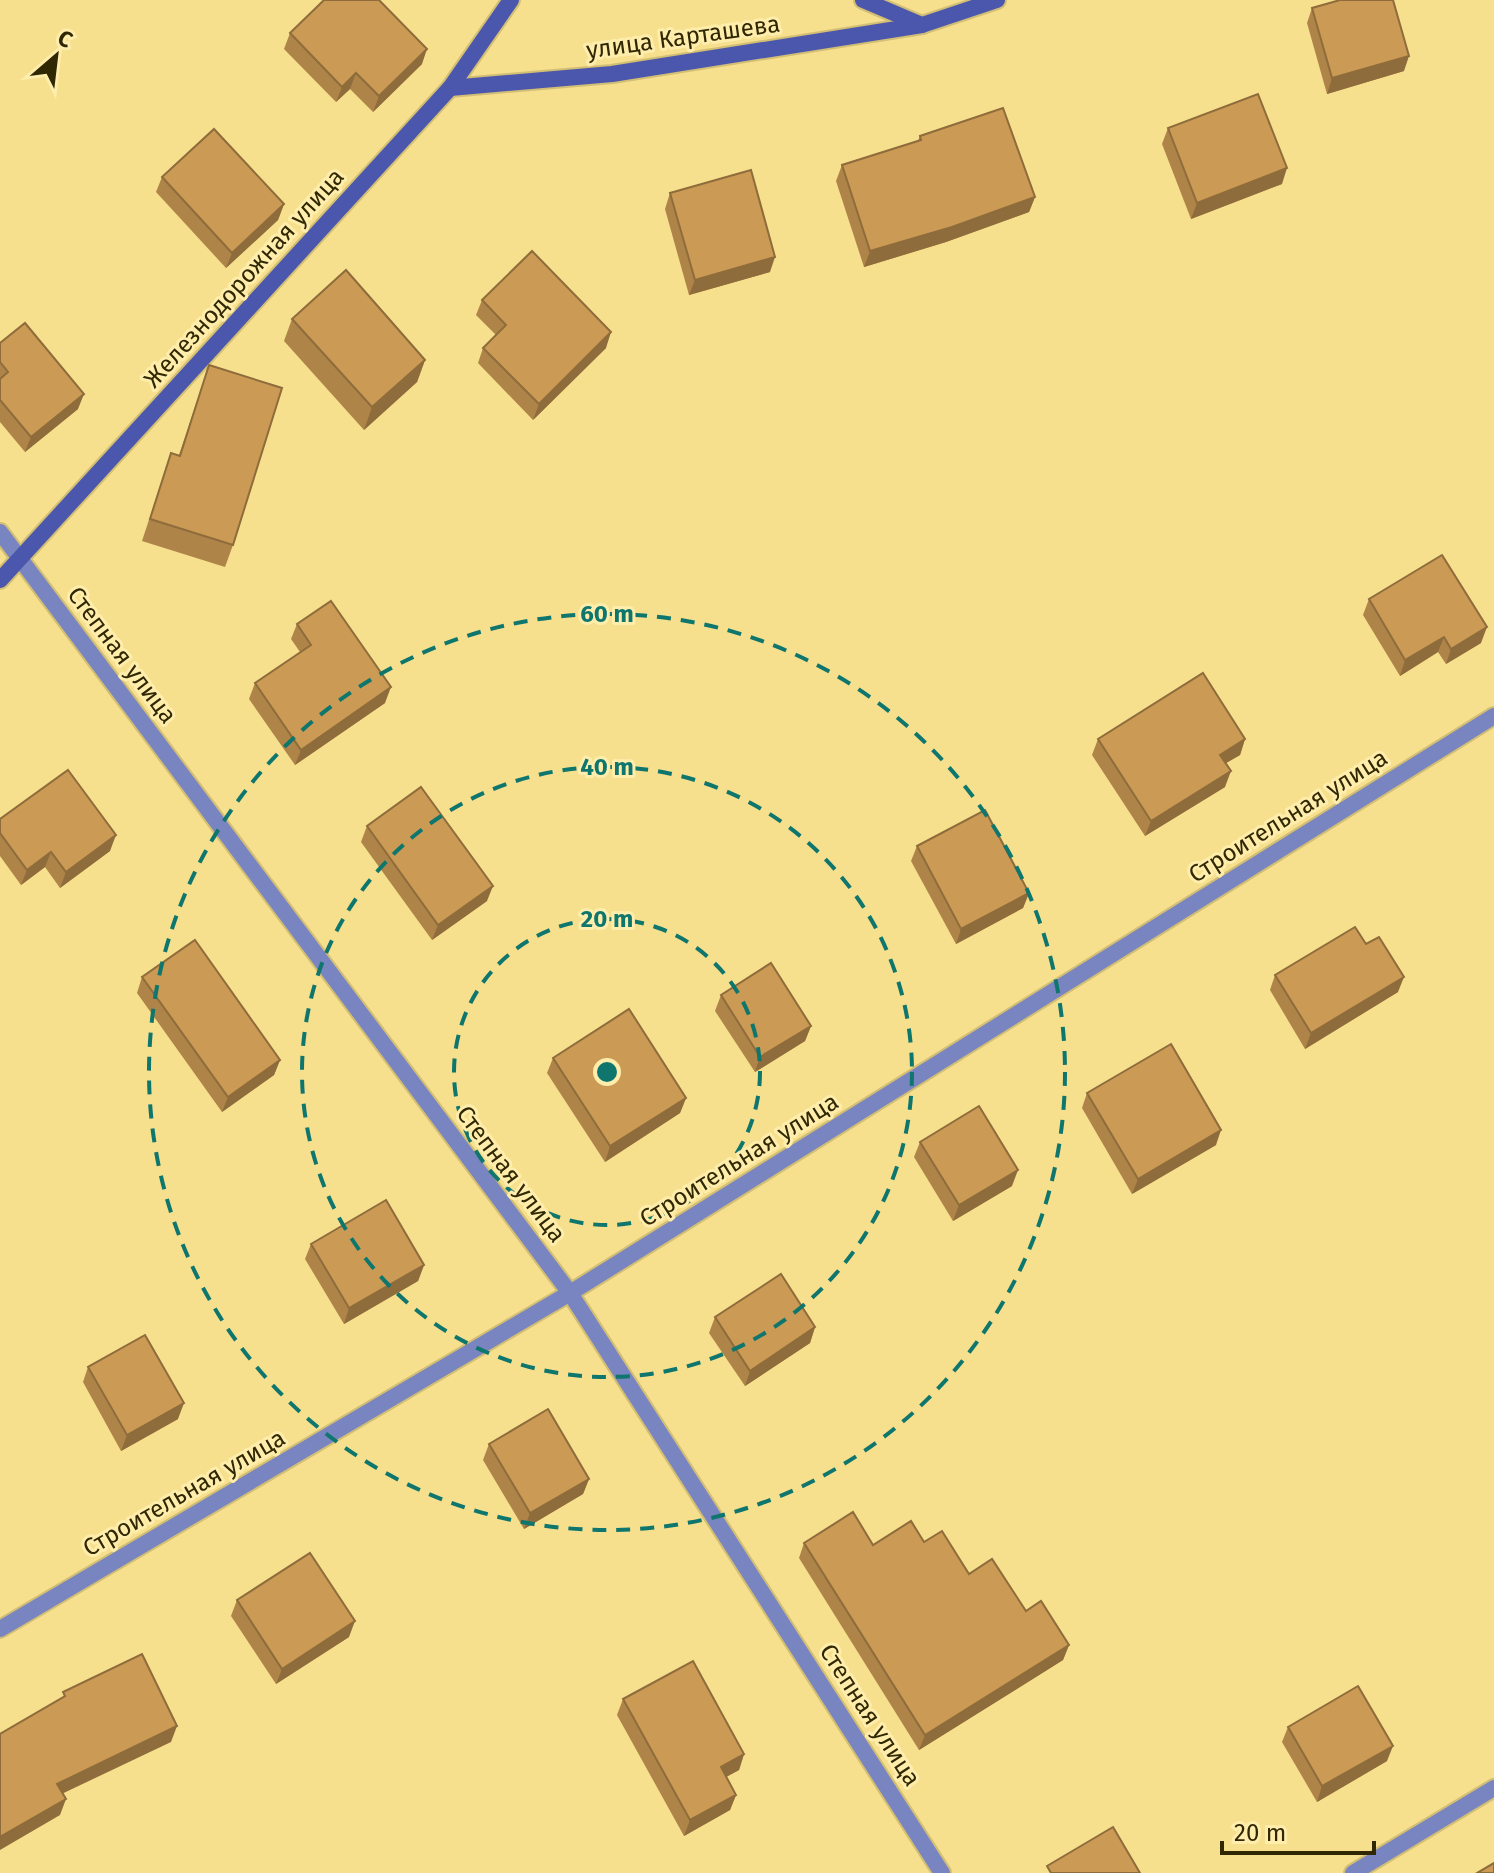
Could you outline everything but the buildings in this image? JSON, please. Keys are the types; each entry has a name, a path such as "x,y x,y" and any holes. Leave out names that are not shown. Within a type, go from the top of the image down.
{"street":[{"name":"Железнодорожная улица","path":"0,580 450,88 511,0"},
{"path":"863,0 922,25"},
{"name":"улица Карташева","path":"450,88 612,74 922,25 997,0"},
{"name":"Степная улица","path":"0,532 570,1293 942,1873"},
{"name":"Строительная улица","path":"0,1629 570,1293 1494,716"},
{"path":"1353,1873 1494,1788"}]}
